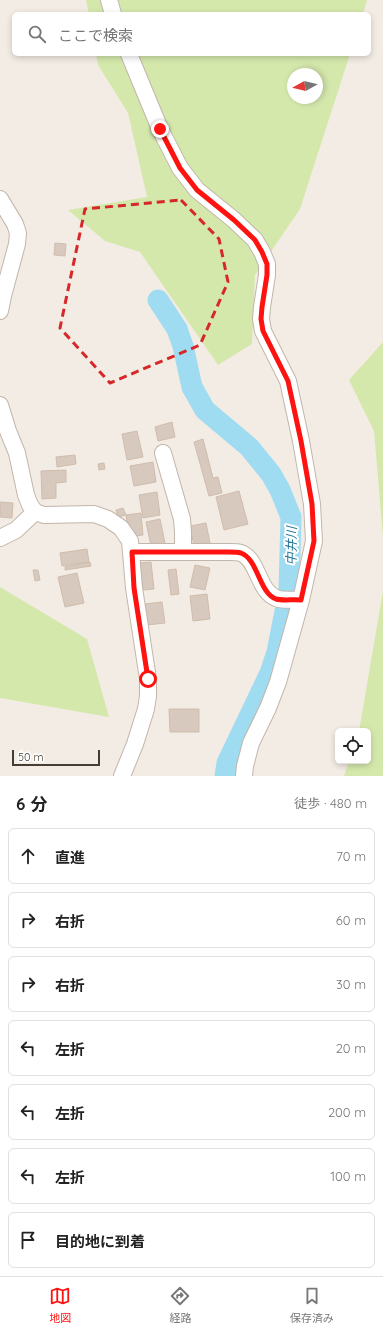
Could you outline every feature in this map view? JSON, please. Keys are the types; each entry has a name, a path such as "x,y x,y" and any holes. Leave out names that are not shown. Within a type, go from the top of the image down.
{"street":[{"path":"109,0 112,12"},
{"path":"130,56 160,129 180,168 197,190 234,220 255,240 267,264 261,319 263,331 288,381 301,441 312,504 314,541 297,600 278,682 268,708 251,743 244,776"},
{"path":"0,199 15,224 18,238 0,311"},
{"path":"0,405 16,452 26,495 35,512 44,515 94,514 108,518 120,528 130,540 134,588 148,679 148,696 146,709 135,744 122,776"},
{"path":"163,452 182,519 183,552"},
{"path":"0,538 16,530 35,512"},
{"path":"132,552 229,552 241,554 248,558 270,595 276,599 297,600"}],"highlighted area":[{"path":"181,200 219,239 228,282 200,345 110,383 60,328 85,209"}],"green space":[{"path":"86,0 367,0 364,12 89,12"},
{"path":"96,56 349,56 300,209 255,275 252,344 218,365 140,252 105,241 68,210 147,197 128,113 98,65"},
{"path":"383,342 383,537 374,431 349,380"},
{"path":"0,587 87,639 109,717 0,698"},
{"path":"383,591 383,776 344,776 348,764 371,764 371,728 360,728"}],"building":[{"path":"55,243 66,244 65,256 54,255"},
{"path":"172,422 175,437 158,441 155,427"},
{"path":"137,431 143,457 127,460 122,434"},
{"path":"203,439 213,478 218,477 222,493 209,496 194,442"},
{"path":"75,455 76,464 57,467 56,457"},
{"path":"153,462 156,482 134,486 130,466"},
{"path":"104,463 105,469 99,470 98,464"},
{"path":"66,470 66,482 56,483 56,498 42,499 41,471"},
{"path":"239,491 248,524 224,530 216,497"},
{"path":"157,492 160,515 143,518 139,495"},
{"path":"0,502 13,503 12,518 0,517"},
{"path":"123,508 126,515 118,517 116,510"},
{"path":"141,513 143,535 129,537 126,515"},
{"path":"160,519 165,543 151,546 146,522"},
{"path":"206,523 210,543 194,546 190,526"},
{"path":"87,549 89,562 62,566 60,553"},
{"path":"90,562 91,566 65,570 65,567"},
{"path":"151,562 154,589 143,590 139,563"},
{"path":"195,565 210,568 205,590 190,587"},
{"path":"176,569 179,594 171,595 168,570"},
{"path":"33,570 38,570 40,580 35,581"},
{"path":"77,573 84,603 65,607 58,577"},
{"path":"207,594 210,619 193,621 190,596"},
{"path":"162,602 165,623 147,625 145,604"},
{"path":"169,709 199,709 199,732 170,732"}],"waterway":[{"name":"中井川","path":"158,300 177,329 183,346 192,387 205,410 249,447 271,474 280,490 291,517 289,591 277,652 270,673 227,763 225,776"}],"route":[{"path":"148,679 134,588 132,552 229,552 241,554 248,558 270,595 276,599 301,600 314,541 312,504 301,441 288,381 263,331 261,319 267,264 255,240 234,220 197,190 180,168 160,129"}]}
